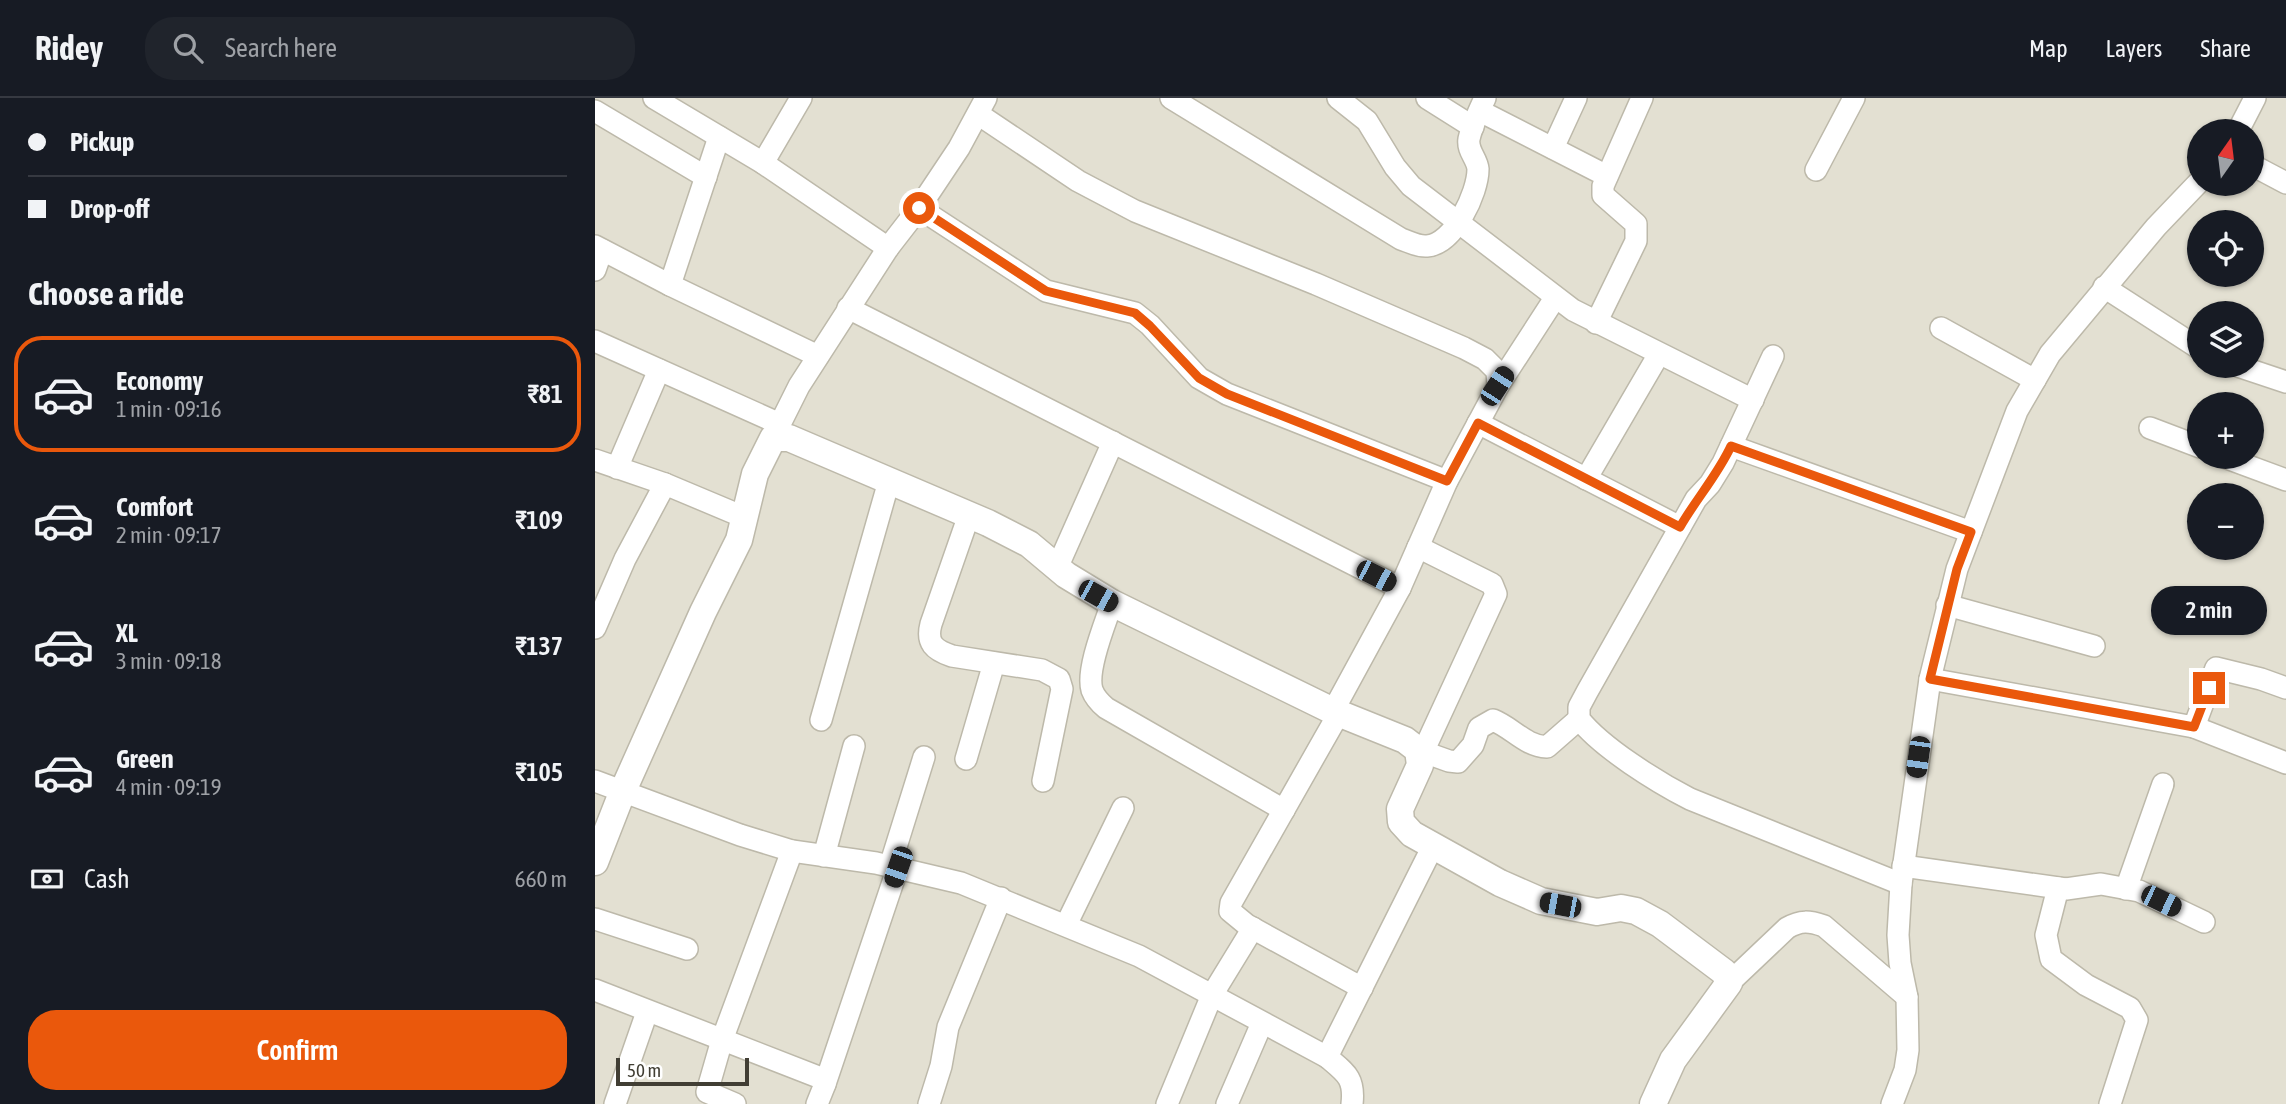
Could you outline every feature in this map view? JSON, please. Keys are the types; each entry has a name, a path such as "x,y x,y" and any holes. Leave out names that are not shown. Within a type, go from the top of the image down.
{"street":[{"path":"655,98 763,163 888,248"},
{"path":"763,163 801,98"},
{"path":"1171,98 1401,239 1417,246 1437,244 1460,224 1477,175 1478,166 1469,148 1479,112"},
{"path":"1338,98 1367,121 1395,167 1411,186 1555,298 1596,323 1753,400"},
{"path":"1427,98 1479,112 1607,176"},
{"path":"1553,148 1576,98"},
{"path":"1596,323 1638,232 1636,223 1603,195 1607,176 1642,98"},
{"path":"1817,170 1854,98"},
{"path":"2244,119 2254,98"},
{"path":"595,862 622,793 703,612 739,540 755,474 789,404 848,308 959,148 982,106 1078,181 1135,211 1317,284 1485,359 1497,371 1497,386"},
{"path":"595,111 706,177"},
{"path":"670,285 719,137"},
{"path":"2265,172 2286,183"},
{"path":"1892,1104 1905,1070 1908,1050 1907,997 1898,944 1902,875 1930,679 1957,569 2017,411 2050,354 2104,287 2187,195"},
{"path":"919,208 1046,291 1135,313 1199,378 1227,394 1447,481"},
{"path":"595,271 599,248 818,356"},
{"path":"2104,287 2187,341"},
{"path":"1362,988 1253,928 1230,911 1231,903 1284,810 1400,588 1447,481 1497,386 1555,298"},
{"path":"848,308 1400,588"},
{"path":"1941,328 2035,380"},
{"path":"595,341 659,370 789,438 969,515 1029,544 1085,589 1336,712 1405,740 1420,752 1458,762 1473,745 1479,727 1493,720 1504,724 1528,743 1547,747 1580,719"},
{"path":"1586,478 1659,354"},
{"path":"1773,356 1717,474 1696,499 1579,707 1580,719 1591,732 1623,756 1667,787 1690,799 1902,875 2066,889 2101,884 2139,891 2204,922"},
{"path":"617,468 659,370"},
{"path":"2264,375 2286,382"},
{"path":"1478,423 1680,527"},
{"path":"2150,428 2187,442"},
{"path":"1057,568 1113,442"},
{"path":"1731,446 1971,532"},
{"path":"595,460 664,484 746,518"},
{"path":"2255,469 2286,481"},
{"path":"821,720 889,481"},
{"path":"595,628 625,559 664,484"},
{"path":"969,515 931,624 928,634 930,643 938,651 952,656 1051,673 1092,673"},
{"path":"1418,547 1492,584 1496,594 1420,752 1420,765 1400,808 1401,822 1412,835 1500,883 1541,901 1597,912 1621,908 1636,911 1660,924 1724,972 1729,983"},
{"path":"1112,603 1092,673 1091,688 1096,699 1105,708 1284,810"},
{"path":"1947,605 2094,646"},
{"path":"966,759 994,663"},
{"path":"2194,727 2216,668 2286,688"},
{"path":"1043,781 1062,689 1059,679 1051,673"},
{"path":"1930,679 2194,727 2286,763"},
{"path":"824,856 854,746"},
{"path":"817,1104 894,867 924,757"},
{"path":"595,781 622,793 792,851 894,867 961,883 1139,956 1327,1058 1347,1073 1353,1087 1352,1104"},
{"path":"2126,889 2163,784"},
{"path":"1066,925 1123,808"},
{"path":"1327,1058 1433,846"},
{"path":"734,1104 707,1092 722,1040 792,851"},
{"path":"2058,888 2046,935 2051,959 2086,985 2130,1008 2137,1020 2110,1104"},
{"path":"932,1103 948,1027 1002,898"},
{"path":"595,919 687,949"},
{"path":"1653,1104 1674,1060 1729,983 1787,928 1798,921 1811,921 1824,926 1907,997"},
{"path":"1167,1104 1212,995 1253,928"},
{"path":"595,990 812,1073 825,1084"},
{"path":"615,1104 647,1012"},
{"path":"1227,1104 1262,1023"}],"shaded area":[{"path":"595,98 2286,98 2286,1104 595,1104"}],"route":[{"path":"919,208 1046,291 1135,313 1199,378 1227,394 1447,481 1478,423 1680,527 1696,499 1717,474 1731,446 1971,532 1957,569 1930,679 2194,727 2209,688"}]}
